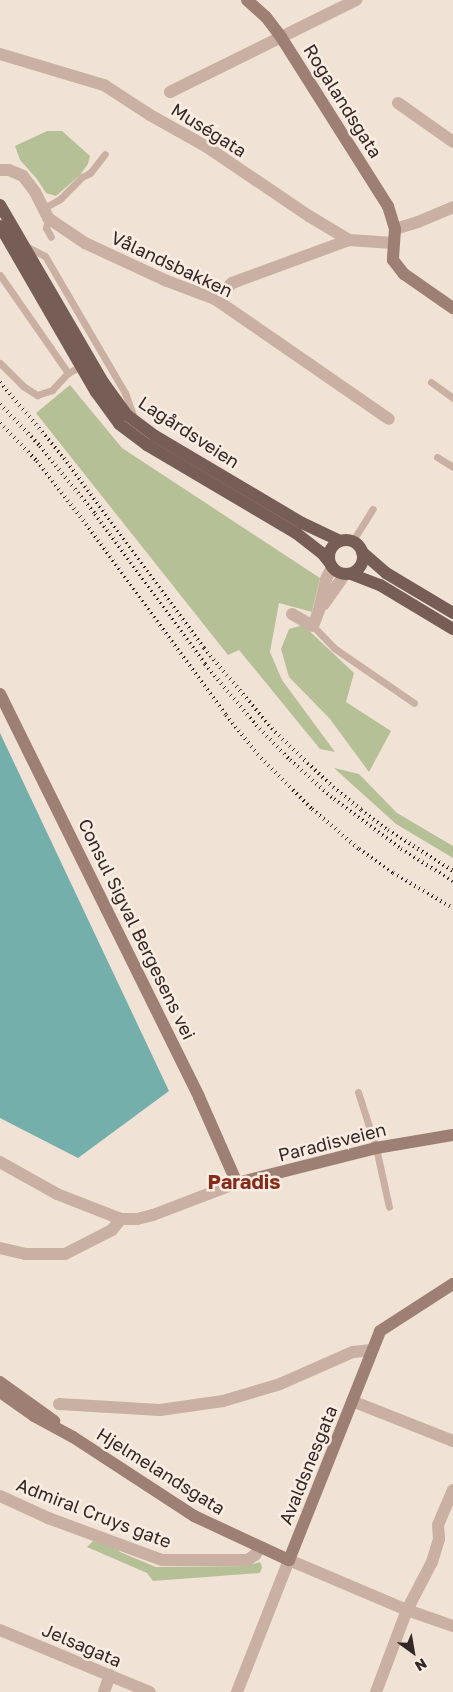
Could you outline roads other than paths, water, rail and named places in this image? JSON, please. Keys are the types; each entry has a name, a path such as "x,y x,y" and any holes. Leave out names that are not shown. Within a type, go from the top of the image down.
{"main road":[{"name":"Lagårdsveien","path":"0,205 120,408 136,423 302,523 346,541"},
{"name":"Lagårdsveien","path":"0,226 104,405 128,432 296,533 322,553 330,565"},
{"path":"453,613 386,573 346,541 330,550 330,565 348,574 380,585 453,629"},
{"path":"348,574 361,565 362,552"}],"street":[{"name":"Rogalandsgata","path":"247,0 266,16 281,38 388,206 395,229"},
{"path":"170,92 356,0"},
{"name":"Muségata","path":"0,54 104,85 150,115 207,147 309,216 349,240 393,243"},
{"path":"398,103 453,142"},
{"name":"Vålandsbakken","path":"0,170 9,170 23,176 35,192 45,213 85,243 167,281 214,299 389,419"},
{"path":"453,207 418,222 395,229 393,243 393,260 404,274 453,308"},
{"path":"214,299 232,283 349,240"},
{"path":"292,614 313,626 320,610 330,565"},
{"path":"320,610 348,574"},
{"name":"Consul Sigval Bergesens vei","path":"0,694 156,1008 237,1183"},
{"name":"Paradisveien","path":"0,1162 57,1194 121,1219 137,1219 153,1215 237,1183 376,1148 453,1135"},
{"path":"0,1248 25,1254 65,1254 112,1230 121,1219"},
{"name":"Avaldsnesgata","path":"237,1692 372,1350 385,1327 453,1284"},
{"path":"60,1404 160,1410 223,1401 280,1384 353,1352 372,1350"},
{"name":"Hjelmelandsgata","path":"0,1382 40,1409 74,1437"},
{"name":"Hjelmelandsgata","path":"0,1392 34,1416 74,1437 194,1516 260,1547 407,1610 453,1626"},
{"path":"352,1401 453,1441"},
{"path":"376,1692 407,1610 432,1562 439,1539 438,1525 453,1490"},
{"name":"Admiral Cruys gate","path":"0,1496 48,1518 170,1562 248,1560 255,1555 260,1547"},
{"name":"Jelsagata","path":"0,1630 150,1692"},
{"path":"104,1692 110,1675"}],"lane":[{"path":"51,237 46,228 45,213 82,177 90,173 105,154"},
{"path":"0,275 68,373"},
{"path":"0,363 22,386 36,395 52,390 68,373 81,366"},
{"path":"431,382 453,398"},
{"path":"437,457 453,467"},
{"path":"346,541 373,510"},
{"path":"313,626 334,648 414,703"},
{"path":"358,1092 376,1148 388,1207"}],"water":[{"path":"0,733 169,1091 78,1158 0,1118"}],"railway":[{"path":"0,382 64,458 204,648 275,732 333,787 361,810 388,830 453,871"},
{"path":"0,404 40,446 95,514 205,664 256,725 290,760 334,799 401,849 453,881"},
{"path":"0,423 37,461 86,524 226,715 261,758 312,809 359,849 393,873 453,908"}],"district":[{"name":"Paradis","path":"244,1181"}]}
